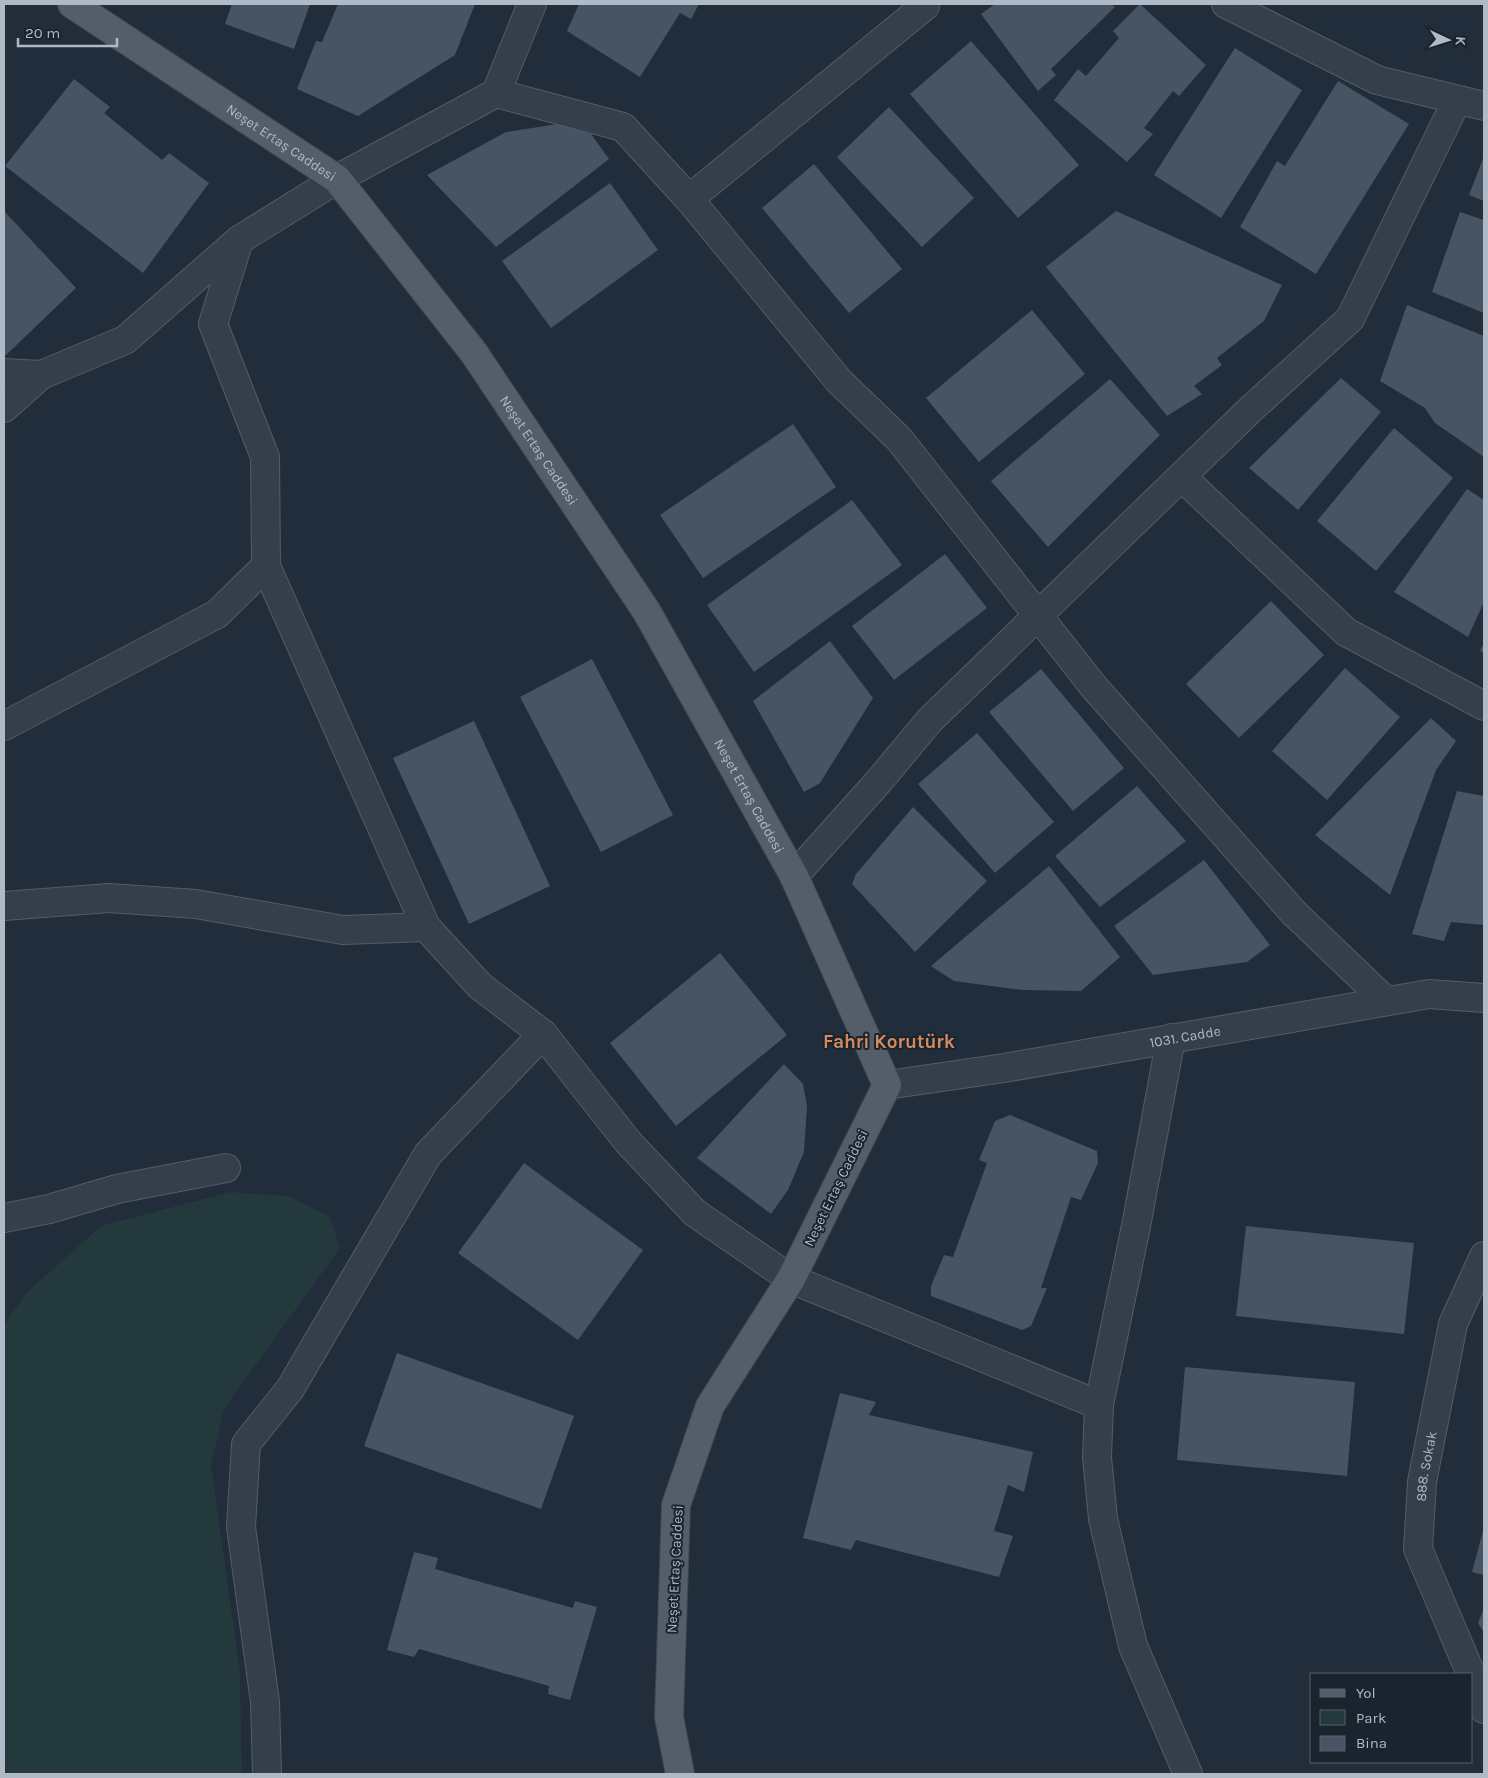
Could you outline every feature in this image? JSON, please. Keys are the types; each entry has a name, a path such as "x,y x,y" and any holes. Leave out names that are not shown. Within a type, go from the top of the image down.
{"main road":[{"name":"Neşet Ertaş Caddesi","path":"72,4 337,179 474,353 647,612 794,876 887,1085 791,1279 710,1406 676,1505 669,1717 680,1774"}],"street":[{"path":"4,408 41,375 125,340 239,240 337,179 496,92 532,4"},
{"path":"1226,4 1377,80 1484,106"},
{"path":"690,199 925,6"},
{"path":"496,92 623,127 690,199 838,382 900,439 1094,687 1294,913 1386,1001"},
{"path":"794,876 880,781 929,721 1252,408 1350,319 1457,100"},
{"path":"239,240 213,324 265,457 266,566 426,928 480,986 543,1034 628,1142 694,1213 791,1279 1100,1405"},
{"path":"4,373 41,375"},
{"path":"1182,477 1346,632 1484,706"},
{"path":"4,726 217,614 266,566"},
{"path":"4,906 109,898 196,904 343,930 426,928"},
{"name":"1031. Cadde","path":"887,1085 1004,1068 1429,994 1484,998"},
{"path":"267,1774 265,1702 241,1527 246,1444 290,1389 428,1154 543,1034"},
{"path":"1171,1038 1100,1405 1097,1457 1103,1519 1133,1646 1188,1774"},
{"path":"4,1218 49,1209 117,1189 226,1168"},
{"name":"888. Sokak","path":"1470,1673 1418,1549 1422,1482 1453,1324 1484,1256"},
{"name":"888. Sokak","path":"1473,1681 1484,1709"}],"green space":[{"path":"230,1192 288,1196 330,1217 340,1248 224,1409 211,1465 240,1672 242,1774 4,1774 4,1325 26,1293 101,1226"}],"building":[{"path":"232,4 310,4 294,49 225,24"},
{"path":"338,4 475,4 455,55 358,116 297,89 316,41 322,42"},
{"path":"579,4 699,4 691,19 680,13 640,77 567,31"},
{"path":"995,4 1111,4 1115,7 1051,69 1056,75 1038,91 981,14"},
{"path":"1140,4 1206,65 1179,96 1173,91 1144,128 1153,134 1127,162 1054,100 1078,69 1086,76 1119,38 1113,31"},
{"path":"971,41 1079,165 1018,218 910,94"},
{"path":"1235,48 1302,90 1221,218 1154,175"},
{"path":"74,79 110,107 104,113 162,160 169,153 209,183 143,273 5,166"},
{"path":"1338,81 1409,124 1316,274 1240,227 1277,161 1285,166"},
{"path":"889,107 974,198 922,247 837,157"},
{"path":"558,124 591,134 609,159 496,247 427,175 506,132"},
{"path":"1484,156 1484,201 1469,195"},
{"path":"814,164 902,269 849,313 762,208"},
{"path":"610,183 658,250 551,328 502,261"},
{"path":"4,211 76,288 4,357"},
{"path":"1116,211 1282,285 1264,321 1217,358 1222,365 1194,386 1202,394 1167,416 1046,267"},
{"path":"1460,212 1484,220 1484,313 1432,292"},
{"path":"1407,305 1484,336 1484,457 1435,423 1425,408 1380,381"},
{"path":"1032,310 1085,374 979,462 926,398"},
{"path":"1341,378 1381,412 1298,510 1249,468"},
{"path":"1110,379 1160,435 1048,547 991,481"},
{"path":"793,424 836,487 703,578 660,515"},
{"path":"1394,428 1453,478 1376,571 1317,521"},
{"path":"1467,489 1484,500 1484,602 1468,637 1394,592"},
{"path":"852,500 902,565 754,672 707,605"},
{"path":"945,554 987,608 894,680 852,626"},
{"path":"1271,601 1324,655 1239,738 1186,684"},
{"path":"830,641 873,698 820,783 804,792 753,701"},
{"path":"1484,643 1484,653 1480,651"},
{"path":"592,659 673,815 601,852 520,697"},
{"path":"1345,668 1400,717 1327,800 1272,751"},
{"path":"1041,669 1124,768 1073,811 989,712"},
{"path":"1431,718 1456,741 1436,770 1390,895 1315,835"},
{"path":"474,721 550,886 469,924 393,758"},
{"path":"977,733 1054,822 995,873 918,784"},
{"path":"1137,786 1186,841 1100,907 1055,856"},
{"path":"1457,791 1484,796 1484,925 1451,922 1444,941 1412,934"},
{"path":"913,807 987,881 915,952 852,884 856,874"},
{"path":"1204,860 1270,945 1247,962 1153,975 1114,926"},
{"path":"1049,866 1120,957 1081,991 1022,990 954,981 931,966"},
{"path":"720,953 787,1035 676,1126 610,1043"},
{"path":"784,1064 803,1084 807,1106 804,1152 788,1190 771,1214 697,1158"},
{"path":"1010,1115 1097,1151 1098,1163 1081,1200 1071,1197 1041,1288 1047,1288 1031,1326 1022,1330 931,1296 931,1286 944,1255 953,1257 987,1163 979,1160 995,1121"},
{"path":"524,1163 643,1250 578,1340 458,1253"},
{"path":"1246,1226 1414,1243 1404,1334 1236,1316"},
{"path":"397,1353 574,1416 541,1509 364,1446"},
{"path":"1185,1367 1355,1382 1347,1476 1177,1460"},
{"path":"840,1393 876,1402 869,1415 1033,1452 1024,1492 1008,1485 994,1531 1013,1536 999,1577 856,1540 851,1550 803,1538"},
{"path":"1484,1527 1484,1575 1472,1572"},
{"path":"414,1552 438,1558 435,1569 573,1608 575,1601 597,1607 570,1700 548,1694 549,1686 419,1649 414,1657 387,1650"},
{"path":"1484,1608 1484,1633 1478,1623"}],"district":[{"name":"Fahri Korutürk","path":"889,1042"}]}
